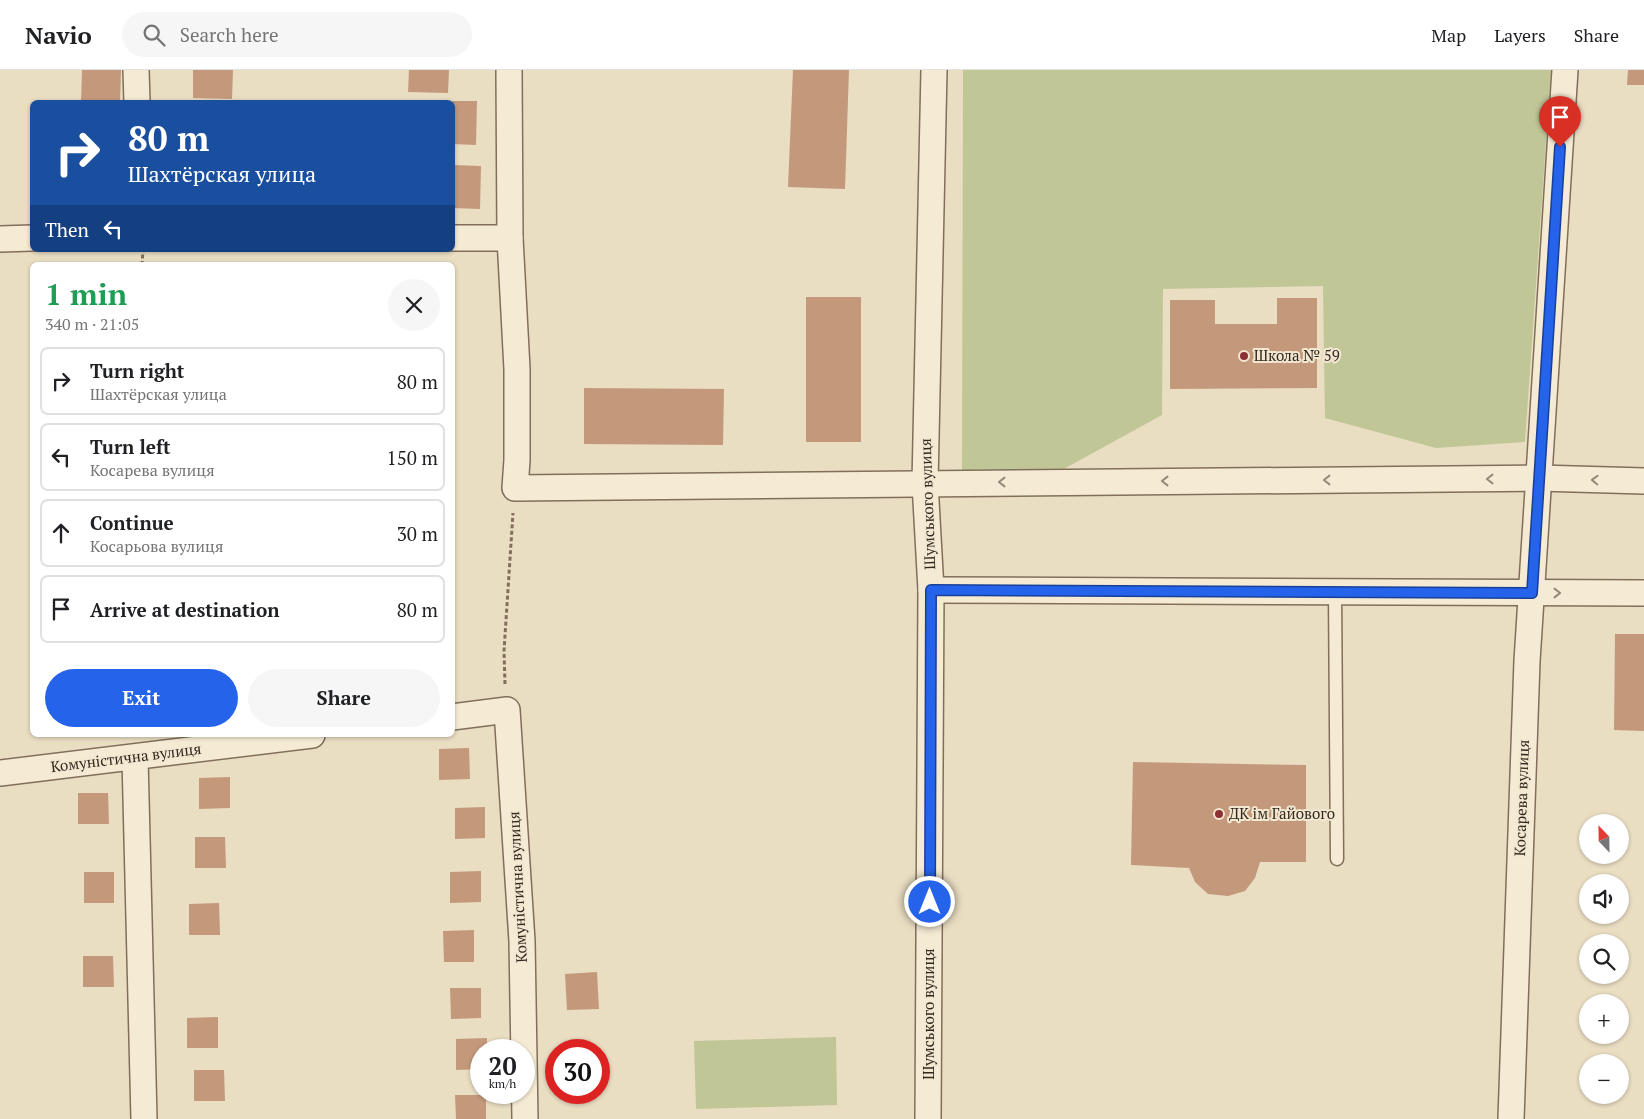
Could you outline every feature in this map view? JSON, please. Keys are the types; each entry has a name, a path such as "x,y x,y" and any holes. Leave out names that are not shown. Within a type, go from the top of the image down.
{"street":[{"path":"136,70 137,100"},
{"path":"509,70 510,238 517,369 517,460 515,488 1539,478 1644,482"},
{"name":"Шумського вулиця","path":"928,1119 931,590 925,483 934,70"},
{"name":"Косарева вулиця","path":"1511,1119 1527,661 1565,70"},
{"path":"0,239 30,238"},
{"path":"455,238 510,238"},
{"path":"931,590 1644,593"},
{"path":"455,717 507,710"},
{"name":"Комуністична вулиця","path":"507,710 522,941 525,1119"},
{"name":"Комуністична вулиця","path":"0,773 297,737"},
{"path":"135,758 144,1119"}],"lane":[{"path":"1335,591 1337,859"}],"path":[{"path":"507,710 504,651 515,488"}],"green space":[{"path":"963,70 1551,70 1525,442 1436,448 1325,418 1323,286 1163,289 1162,415 1051,476 962,471"},
{"path":"836,1037 837,1105 696,1109 694,1041"}],"building":[{"path":"82,70 121,70 120,100 81,100"},
{"path":"193,70 233,70 232,99 193,98"},
{"path":"409,70 449,70 448,93 408,92"},
{"path":"793,70 849,70 845,189 788,187"},
{"path":"1628,70 1644,70 1644,85 1627,85"},
{"path":"455,101 477,101 476,145 455,144"},
{"path":"455,165 481,166 480,209 455,208"},
{"path":"806,297 861,297 861,442 806,442"},
{"name":"Школа № 59","path":"1277,298 1317,298 1317,388 1170,389 1170,300 1215,300 1215,324 1277,324"},
{"path":"584,388 724,389 723,445 584,444"},
{"path":"1615,634 1644,634 1644,731 1614,730"},
{"path":"469,748 470,779 439,780 439,749"},
{"name":"ДК ім Гайового","path":"1133,762 1306,765 1306,862 1260,862 1255,878 1245,891 1228,896 1208,894 1195,882 1189,868 1131,865"},
{"path":"230,777 230,808 199,809 199,778"},
{"path":"78,793 108,793 109,824 78,824"},
{"path":"485,807 485,838 455,839 455,808"},
{"path":"195,837 225,837 226,868 195,868"},
{"path":"481,871 481,902 450,903 450,872"},
{"path":"84,872 114,872 114,903 84,903"},
{"path":"219,903 220,935 189,935 189,904"},
{"path":"474,930 474,962 444,962 443,931"},
{"path":"83,956 113,956 114,987 83,987"},
{"path":"597,972 599,1009 567,1010 565,974"},
{"path":"450,988 481,988 481,1018 451,1019"},
{"path":"218,1017 218,1048 187,1048 187,1018"},
{"path":"487,1038 470,1039 470,1069 456,1070 456,1039"},
{"path":"194,1070 224,1070 225,1101 194,1101"},
{"path":"455,1095 470,1095 470,1104 486,1104 486,1119 456,1119"}],"place":[{"name":"Школа № 59","path":"1244,356"},
{"name":"ДК ім Гайового","path":"1219,814"}],"route":[{"path":"930,902 931,590 1532,593 1560,147"}]}
